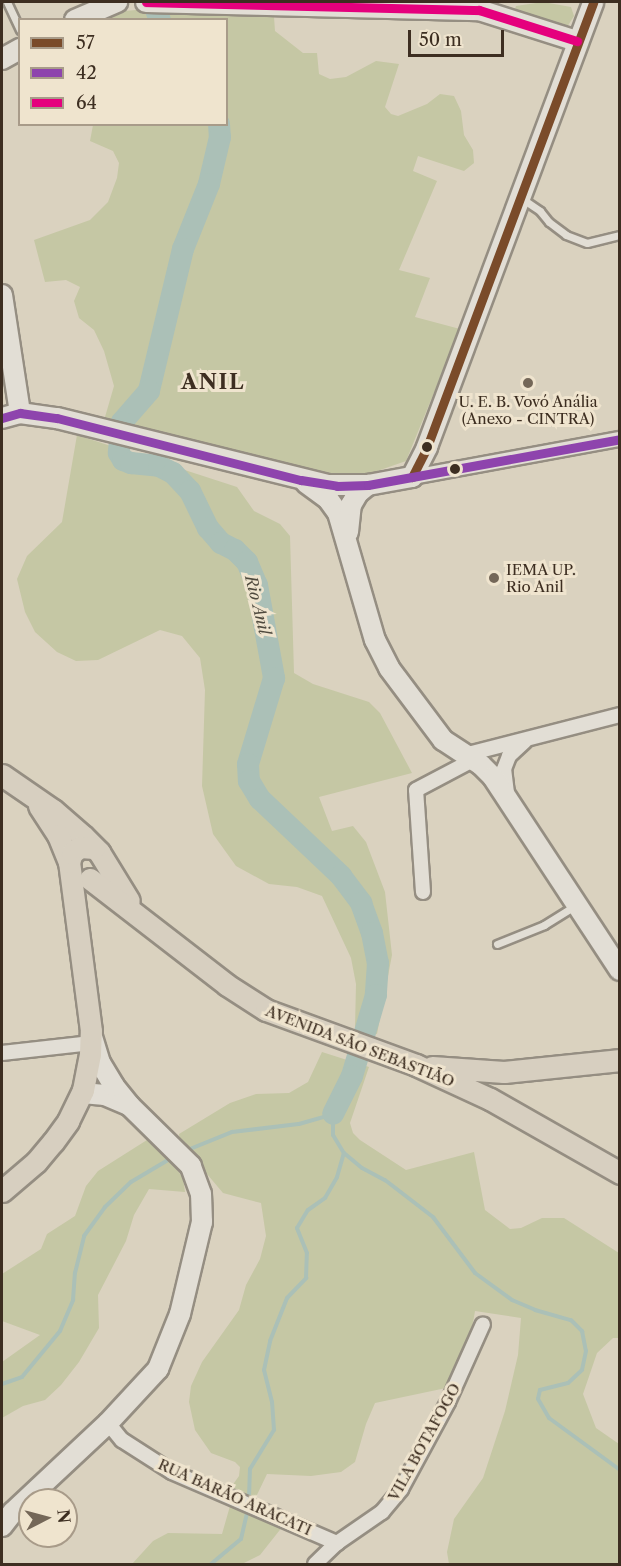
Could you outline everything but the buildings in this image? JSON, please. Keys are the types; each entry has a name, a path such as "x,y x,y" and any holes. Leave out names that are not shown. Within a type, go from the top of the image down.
{"main road":[{"path":"2,775 23,791 47,817 77,877 89,879"},
{"name":"AVENIDA SÃO SEBASTIÃO","path":"23,791 64,819 98,852 127,898 144,918"},
{"path":"2,1191 36,1162 53,1142 68,1122 82,1093 91,1037 69,865 72,853 80,847 98,852 100,872 89,879 78,902 79,940"},
{"name":"AVENIDA SÃO SEBASTIÃO","path":"89,879 144,918 246,999 284,1019 416,1065 490,1099 620,1173"},
{"path":"490,1099 486,1090 488,1080 496,1073 620,1060"},
{"path":"416,1065 504,1072"}],"street":[{"path":"89,10 117,2"},
{"path":"146,2 479,6 514,2"},
{"path":"412,477 427,447 577,41 587,3"},
{"path":"479,6 577,41"},
{"path":"2,59 18,50"},
{"path":"2,295 11,415 86,424 301,480 337,486 368,485 620,439"},
{"path":"301,480 321,493 332,504 348,541 371,626 389,668 443,740 487,770 510,801 620,970"},
{"path":"348,541 351,506 358,493 368,485"},
{"path":"423,892 416,790 468,757 620,715"},
{"path":"510,801 504,782 504,769 509,756 525,741"},
{"path":"2,1053 91,1037 104,1072 130,1106 181,1154 200,1186 203,1211 193,1266 180,1314 164,1359 154,1375 108,1423 13,1512 2,1526"},
{"path":"82,1093 105,1095 130,1106"},
{"name":"VILA BOTAFOGO","path":"315,1564 337,1543 382,1512 401,1489 453,1393 483,1324"},
{"name":"RUA BARÃO ARACATI","path":"108,1423 122,1440 172,1472 337,1543"}],"lane":[{"path":"7,2 18,26"},
{"path":"519,196 540,211 549,222 566,235 587,243 620,235"},
{"path":"497,944 544,925 577,904"}],"green space":[{"path":"543,2 571,7 574,16 567,27 515,9 516,6"},
{"path":"136,10 274,17 275,31 303,53 317,53 319,74 330,79 346,77 376,61 399,64 385,107 391,114 398,116 427,104 440,94 454,96 461,111 464,135 473,150 474,163 464,171 418,156 413,171 437,181 399,270 430,278 415,317 460,329 406,461 363,476 338,477 105,417 114,386 104,351 94,330 79,318 74,301 80,287 66,280 45,282 34,240 90,220 108,202 117,178 119,163 113,151 90,141 93,126 228,126 228,18 101,18 114,12"},
{"path":"77,435 237,487 254,511 280,524 290,536 294,673 313,684 369,702 380,713 412,773 319,797 332,831 353,826 366,842 385,892 392,955 377,1034 355,1028 356,984 351,958 322,896 297,887 269,884 236,866 213,834 202,786 205,690 200,658 182,636 160,630 98,660 76,661 57,652 35,632 25,612 17,579 27,556 62,522"},
{"path":"322,1052 369,1067 350,1123 353,1133 360,1140 406,1170 474,1152 485,1210 510,1229 521,1228 542,1218 564,1218 619,1253 619,1338 613,1338 597,1353 583,1394 596,1428 619,1444 619,1564 449,1564 447,1552 454,1519 483,1478 505,1411 518,1355 521,1318 475,1311 470,1340 446,1388 375,1403 355,1462 341,1472 311,1476 267,1474 255,1499 229,1490 239,1476 240,1467 235,1462 211,1453 195,1430 189,1402 191,1386 202,1362 239,1310 246,1285 260,1259 266,1236 261,1203 223,1193 180,1142 179,1134 230,1103 256,1094 289,1093 308,1082"},
{"path":"147,1140 176,1168 183,1178 185,1192 149,1189 134,1215 126,1241 98,1295 99,1328 79,1362 61,1385 45,1400 23,1406 2,1418 2,1362 40,1335 2,1321 2,1274 41,1249 47,1234 75,1216 86,1186 98,1171"},
{"path":"230,1506 259,1512 283,1526 260,1555 242,1564 132,1564 153,1541 168,1533 222,1534"}],"waterway":[{"name":"Rio Anil","path":"153,2 159,18"},
{"name":"Rio Anil","path":"219,126 220,137 209,184 183,249 149,391 122,422 119,453 123,460 131,463 159,466 173,473 190,491 208,528 221,543 235,550 247,562 257,585 274,678 248,764 249,781 260,799 341,876 361,903 372,933 378,963 376,995 352,1076 333,1114"},
{"path":"185,1151 232,1132 299,1124 333,1114 333,1135 344,1153 362,1168 385,1180 433,1217 475,1273 512,1300 535,1310 571,1320 582,1331 586,1351 582,1370 568,1383 540,1390 538,1399 549,1418 620,1470"},
{"path":"249,1497 250,1469 274,1430 272,1402 264,1370 270,1341 287,1298 306,1278 307,1253 297,1228 308,1210 325,1198 337,1177 344,1153"},
{"path":"2,1384 22,1377 60,1331 73,1300 75,1273 84,1236 105,1207 131,1182 173,1157"},
{"path":"211,1564 241,1539 247,1514"}],"transit line":[{"name":"64","path":"146,2 479,10 577,41"},
{"name":"57","path":"412,477 427,447 593,2"},
{"name":"42","path":"2,418 20,413 57,418 301,480 337,486 368,485 620,439"}],"place":[{"name":"U. E. B. Vovó Anália (Anexo - CINTRA)","path":"528,383"},
{"name":"IEMA UP. Rio Anil","path":"494,578"}],"district":[{"name":"ANIL","path":"213,382"}]}
